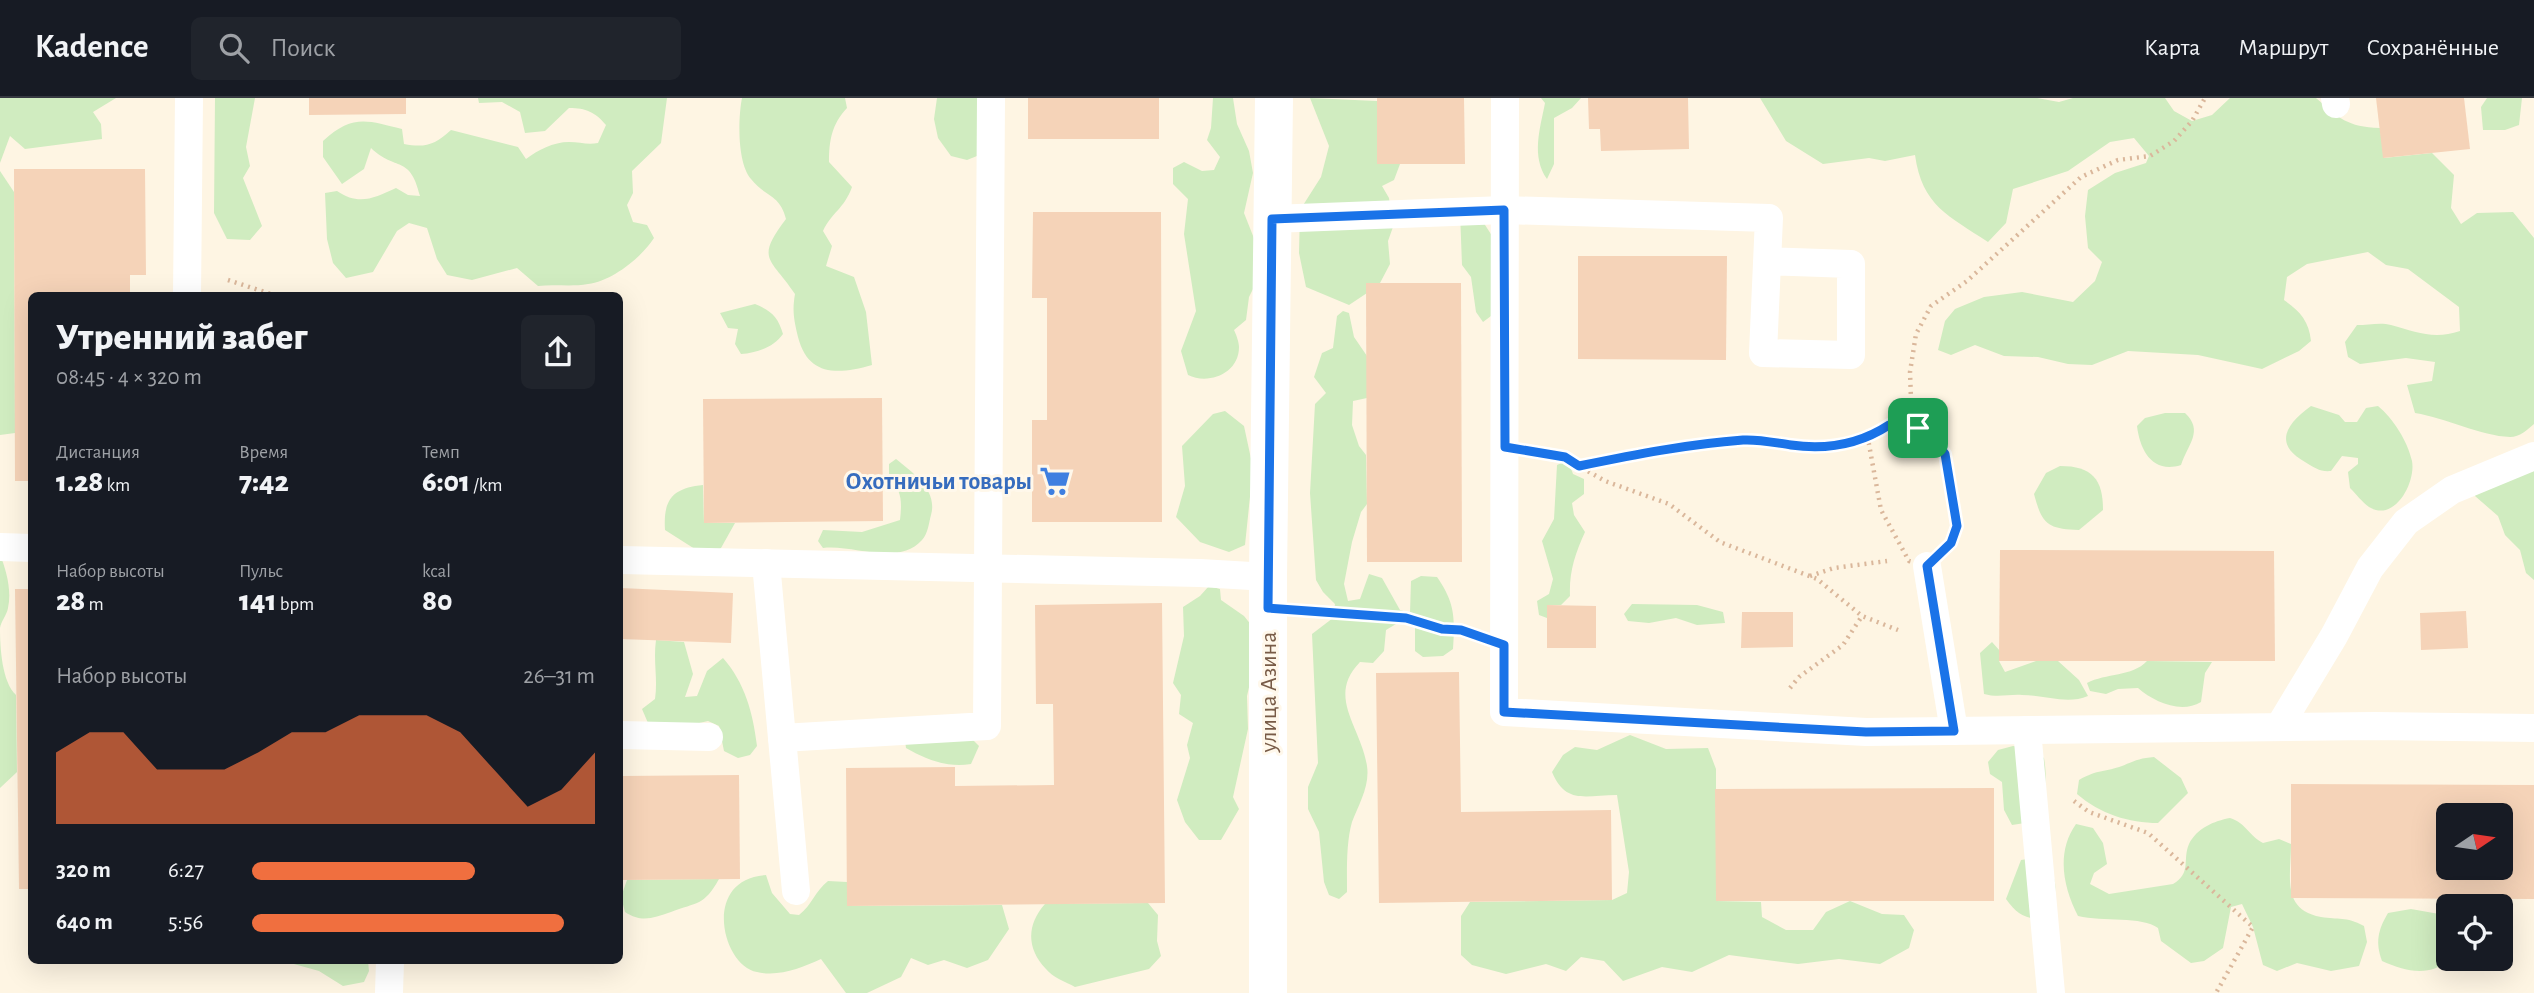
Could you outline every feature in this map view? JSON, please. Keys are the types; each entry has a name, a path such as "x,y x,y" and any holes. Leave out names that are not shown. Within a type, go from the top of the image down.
{"street":[{"name":"улица Азина","path":"1268,993 1268,593 1274,98"}],"lane":[{"path":"187,292 189,98"},
{"path":"782,738 987,726 991,98"},
{"path":"1505,98 1504,712 1866,732 2279,727 2534,728"},
{"path":"1272,219 1504,210 1769,218 1767,261 1763,353 1851,355 1851,264 1767,261"},
{"path":"2279,727 2334,636 2370,568 2406,522 2452,490 2534,456"},
{"path":"0,547 28,548"},
{"path":"623,560 987,568 1268,593"},
{"path":"1912,562 1943,664 1954,731"},
{"path":"766,563 796,891"},
{"path":"2027,730 2051,993"},
{"path":"623,735 709,737"},
{"path":"389,993 390,964"}],"path":[{"path":"1918,428 1910,399 1910,372 1916,334 1931,306 1967,281 2081,177 2118,160 2150,156 2174,141 2192,121 2205,98"},
{"path":"188,265 266,292"},
{"path":"1579,466 1701,444 1748,440 1796,446 1831,446 1868,439 1889,425 1926,429 1945,454 1957,526 1951,543 1912,562 1881,510 1868,439"},
{"path":"1505,447 1565,457 1605,481 1669,504 1720,542 1810,576 1862,616 1908,634 1943,664"},
{"path":"1810,576 1834,568 1890,561"},
{"path":"1268,593 1406,618 1442,629 1461,630 1504,645"},
{"path":"1740,725 1785,694 1799,677 1843,645 1862,616"},
{"path":"2031,769 2089,812 2148,833 2253,927 2216,993"}],"green space":[{"path":"0,98 116,98 93,112 101,124 102,139 25,149 10,136 0,163"},
{"path":"215,98 255,98 246,147 250,166 243,178 262,226 250,240 227,239 214,213"},
{"path":"478,98 667,98 661,143 632,171 633,193 627,205 633,222 647,225 654,238 642,253 616,273 588,284 538,286 517,268 472,280 447,275 437,259 427,228 409,223 397,231 373,272 346,278 333,263 327,239 325,193 337,191 352,198 366,199 396,188 408,195 420,196 412,174 407,169 371,148 364,169 342,184 323,157 323,141 343,126 369,122 402,129 404,144 418,146 435,142 451,130 518,147 526,159 557,143 598,143 606,125 590,112 569,108 545,131 525,133 520,112 502,102 479,103"},
{"path":"742,98 845,98 847,108 832,133 829,162 852,187 823,231 832,246 826,266 854,277 866,312 872,365 836,371 826,369 817,366 803,350 795,320 795,294 773,265 769,251 776,232 786,219 776,200 756,185 746,172 740,140"},
{"path":"937,98 980,98 977,156 967,160 951,156 938,138 934,119"},
{"path":"1213,98 1233,98 1237,124 1249,151 1253,173 1244,213 1259,251 1261,273 1249,297 1246,320 1234,330 1239,347 1234,364 1221,375 1204,379 1188,375 1181,351 1196,311 1184,234 1188,199 1173,184 1173,168 1184,162 1202,171 1214,170 1220,157 1207,140 1211,128"},
{"path":"1310,98 1377,101 1377,164 1400,164 1394,180 1382,186 1389,198 1393,227 1388,241 1390,264 1380,283 1366,283 1367,293 1349,305 1306,287 1299,253 1300,210 1321,177 1329,146"},
{"path":"1541,98 1581,98 1572,108 1554,118 1554,164 1547,179 1538,152 1545,103"},
{"path":"1760,98 2037,98 2059,102 2073,98 2165,98 2174,111 2192,121 2212,115 2230,98 2316,98 2344,120 2359,126 2380,128 2384,158 2432,153 2454,175 2451,208 2461,224 2477,213 2513,212 2534,238 2534,424 2514,437 2499,436 2415,413 2407,385 2432,381 2435,362 2406,358 2360,364 2348,357 2345,342 2357,325 2387,324 2433,335 2460,331 2459,307 2408,269 2386,265 2368,252 2307,264 2287,277 2284,300 2303,317 2311,341 2299,351 2262,369 2198,355 2128,351 2092,365 2068,364 2038,357 2004,356 1975,345 1951,355 1938,350 1945,321 1955,309 1984,297 2022,292 2073,302 2095,281 2102,262 2088,248 2085,216 2088,190 2115,173 2146,163 2149,156 2134,138 2110,142 2068,171 2013,189 2006,223 1988,242 1950,216 1931,198 1924,186 1915,155 1885,161 1869,158 1823,164 1786,141"},
{"path":"2487,98 2522,98 2519,125 2505,130 2483,130 2481,107"},
{"path":"0,171 14,192 15,433 0,435"},
{"path":"1476,211 1498,245 1495,313 1483,322 1476,312 1471,277 1462,265 1460,212"},
{"path":"755,304 774,315 783,334 765,348 741,354 735,344 738,329 728,328 720,313"},
{"path":"1343,311 1349,313 1354,337 1367,356 1367,398 1353,401 1352,425 1359,446 1366,455 1367,504 1361,512 1352,542 1344,584 1348,601 1360,599 1369,574 1382,578 1400,610 1410,613 1411,581 1421,576 1437,577 1453,611 1454,628 1453,649 1443,656 1423,657 1415,651 1415,622 1406,618 1386,630 1384,651 1373,663 1360,662 1350,675 1346,687 1348,712 1364,751 1368,773 1350,830 1347,892 1339,899 1329,895 1324,882 1319,832 1308,809 1308,787 1318,763 1312,634 1333,618 1335,604 1316,580 1310,493 1315,404 1326,393 1314,377 1322,353 1333,348 1337,316"},
{"path":"2311,406 2339,415 2345,422 2357,422 2366,408 2378,406 2403,438 2412,461 2411,479 2407,489 2402,498 2387,510 2369,507 2350,488 2348,472 2358,464 2358,458 2342,456 2331,471 2321,470 2295,455 2286,441 2295,420"},
{"path":"1225,411 1244,426 1253,468 1245,545 1229,552 1200,542 1176,517 1185,486 1182,446 1213,414"},
{"path":"2165,413 2185,413 2193,426 2193,438 2181,465 2171,467 2156,463 2141,444 2137,426 2145,418"},
{"path":"896,459 922,483 931,498 931,515 922,540 901,552 875,553 823,548 818,541 823,530 862,532 900,520 900,497 889,478 889,464"},
{"path":"1568,460 1573,474 1584,479 1584,494 1572,503 1574,515 1585,532 1573,563 1570,596 1561,605 1547,605 1547,618 1539,615 1537,601 1549,594 1553,579 1542,541 1554,519 1557,465"},
{"path":"2534,462 2534,580 2526,573 2520,550 2505,535 2498,516 2475,496 2471,482"},
{"path":"2060,466 2088,472 2094,476 2101,490 2103,510 2079,530 2060,528 2048,523 2040,512 2034,494 2046,473"},
{"path":"703,485 704,523 735,523 721,548 711,554 698,551 665,530 666,510 672,497 684,489"},
{"path":"0,554 9,587 9,601 0,628"},
{"path":"1209,586 1220,589 1221,600 1244,616 1252,626 1257,652 1247,696 1248,729 1233,797 1239,809 1221,840 1199,840 1185,822 1177,800 1190,758 1187,745 1193,723 1179,714 1181,695 1173,683 1184,636 1183,607 1200,596"},
{"path":"1632,604 1697,605 1723,612 1725,623 1697,625 1676,618 1649,623 1628,621 1624,614"},
{"path":"0,628 5,673 16,695 17,772 0,788"},
{"path":"656,640 684,642 693,674 685,697 697,696 707,671 723,658 737,678 750,710 757,746 750,755 738,758 724,751 719,726 708,721 682,727 648,723 642,709 655,699"},
{"path":"1992,642 2000,651 1999,661 2005,672 2036,661 2058,661 2079,680 2088,696 2064,700 2031,695 1984,694 1980,653"},
{"path":"2147,661 2212,662 2205,673 2201,702 2176,707 2152,698 2138,688 2118,689 2106,694 2090,691 2087,683 2134,670"},
{"path":"961,728 979,746 971,764 938,762 906,748 904,731"},
{"path":"1630,735 1666,749 1708,748 1716,769 1716,901 1761,902 1762,917 1786,930 1813,930 1826,912 1850,901 1882,914 1904,915 1914,930 1909,948 1880,964 1839,959 1798,964 1729,955 1692,972 1662,967 1623,981 1604,961 1581,957 1566,971 1546,964 1506,974 1472,965 1461,955 1461,916 1470,902 1612,900 1627,893 1629,872 1617,795 1570,794 1564,790 1552,772 1563,755 1575,747 1597,750"},
{"path":"2013,746 2029,748 2044,758 2046,778 2040,799 2025,823 2012,825 2004,810 2002,782 1990,774 1988,762 1998,750"},
{"path":"2154,757 2181,778 2188,793 2158,823 2115,816 2095,807 2077,794 2079,780 2086,776"},
{"path":"2230,818 2263,843 2279,839 2291,844 2291,890 2299,907 2321,917 2347,920 2364,926 2367,942 2359,966 2331,971 2297,963 2277,971 2263,965 2253,927 2242,904 2231,907 2223,948 2204,961 2191,963 2161,941 2158,928 2151,924 2078,916 2064,870 2066,846 2076,824 2093,828 2103,843 2107,864 2094,873 2090,884 2109,894 2173,884 2185,871 2187,850 2197,834 2212,823"},
{"path":"2040,857 2051,873 2055,887 2046,919 2023,915 2006,899 2021,860"},
{"path":"766,875 772,893 790,914 799,915 828,881 847,882 848,906 1002,905 1009,929 988,960 967,968 944,960 928,965 911,958 901,977 867,993 846,993 821,959 790,971 765,973 745,966 734,955 727,940 725,906 732,891 746,880"},
{"path":"719,879 709,894 699,902 653,918 637,917 625,912 623,891 627,880"},
{"path":"1148,903 1158,915 1157,941 1161,956 1149,969 1075,987 1049,972 1035,953 1032,928 1045,904"},
{"path":"2411,909 2436,913 2436,968 2425,971 2408,970 2382,961 2379,936 2388,913"},
{"path":"294,964 368,964 369,971 364,982 343,986 319,971"}],"building":[{"path":"309,98 406,98 406,114 309,115"},
{"path":"1028,98 1159,98 1159,139 1028,139"},
{"path":"1377,98 1464,98 1465,164 1377,164"},
{"path":"1588,98 1688,98 1689,149 1601,151 1600,129 1589,129"},
{"path":"2376,98 2464,98 2470,149 2383,158"},
{"path":"14,169 145,169 146,275 130,275 130,292 28,292 28,481 15,481"},
{"path":"1033,212 1161,212 1162,522 1032,522 1032,420 1047,420 1047,298 1032,298"},
{"path":"1578,256 1727,256 1726,360 1578,359"},
{"path":"1366,283 1461,283 1462,562 1367,562"},
{"path":"882,398 883,521 704,523 703,399"},
{"path":"2000,550 2274,551 2275,661 1999,661"},
{"path":"623,588 733,593 731,643 623,639"},
{"path":"15,589 28,589 28,889 19,889"},
{"path":"1162,603 1165,903 847,906 846,768 955,767 955,786 1054,785 1053,704 1036,704 1035,605"},
{"path":"1547,605 1596,606 1596,648 1547,648"},
{"path":"2466,611 2468,648 2421,650 2420,613"},
{"path":"1742,612 1793,612 1793,647 1741,648"},
{"path":"1459,672 1461,812 1611,810 1612,900 1379,903 1376,673"},
{"path":"739,775 740,879 623,880 623,776"},
{"path":"2291,784 2534,785 2534,899 2513,899 2513,894 2436,894 2436,899 2291,898"},
{"path":"1994,788 1994,901 1716,901 1715,789"}],"place":[{"name":"Охотничьи товары","path":"1055,481"}],"route":[{"path":"1504,210 1505,447 1565,457 1579,466 1701,444 1748,440 1796,446 1831,446 1868,439 1889,425 1918,428 1926,429 1945,454 1957,526 1951,543 1927,566 1954,731 1866,732 1504,712 1504,645 1461,630 1442,629 1406,618 1268,608 1272,219 1504,210"}]}
